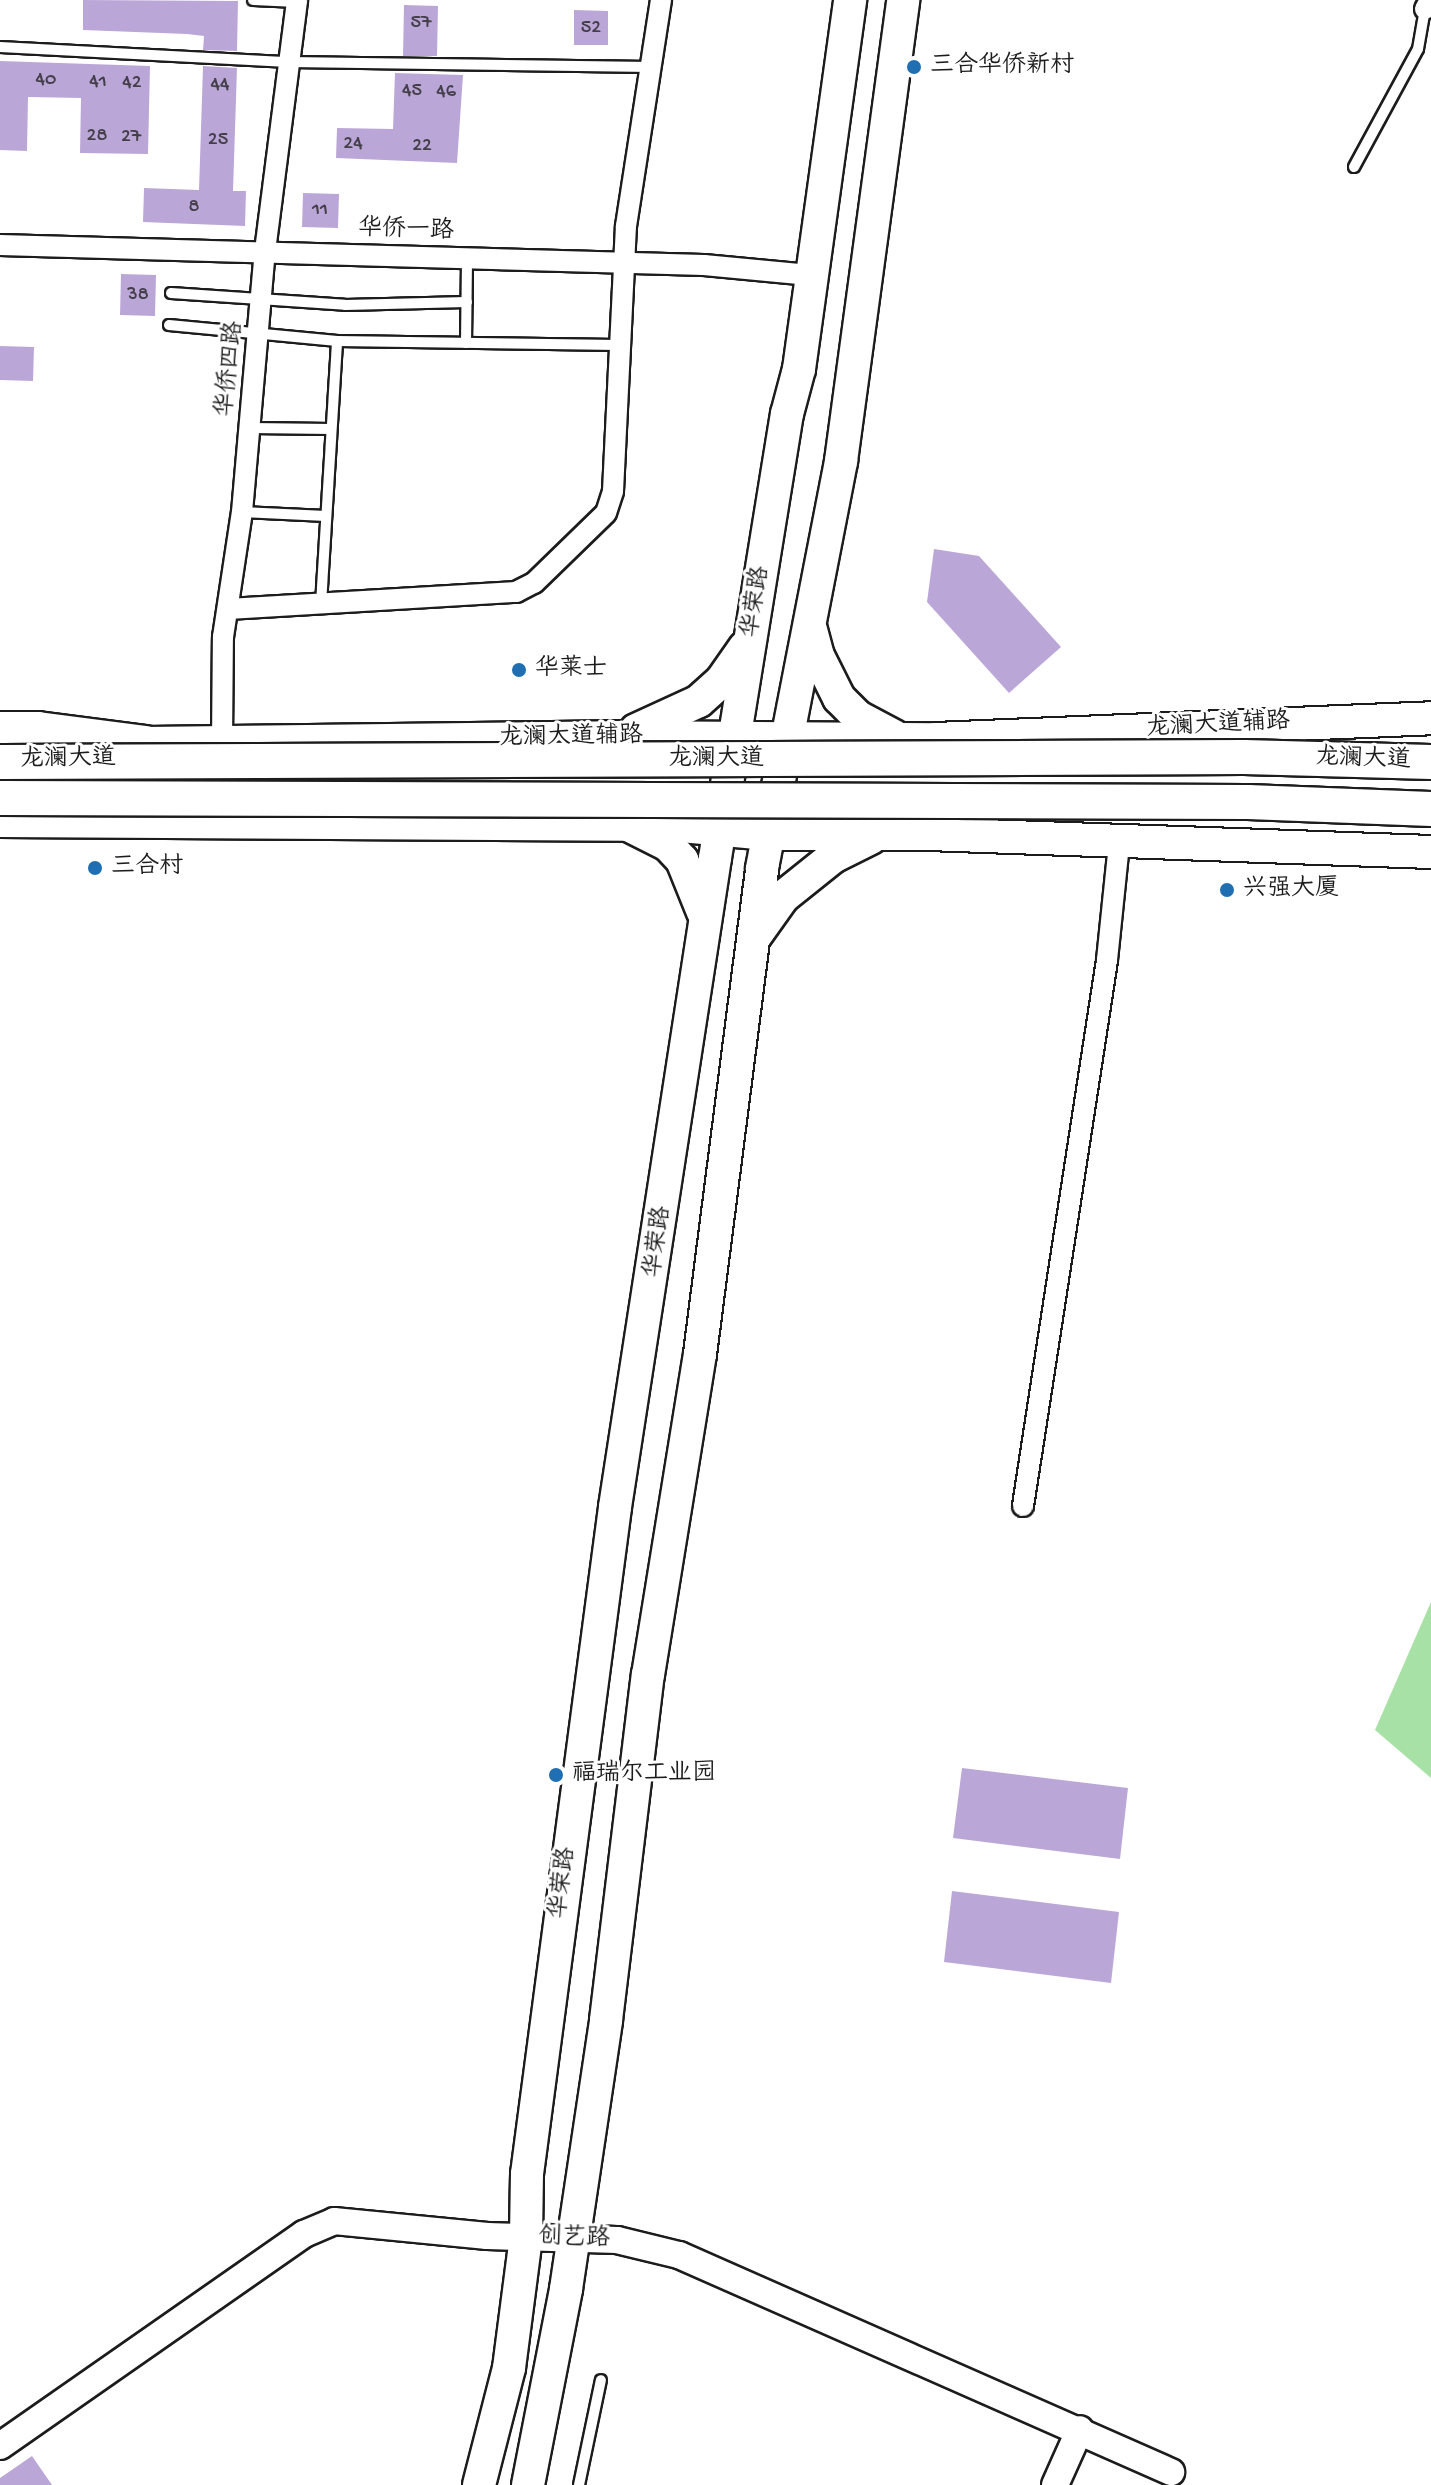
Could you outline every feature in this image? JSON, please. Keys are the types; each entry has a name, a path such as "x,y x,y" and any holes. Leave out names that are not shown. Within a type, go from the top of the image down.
{"highway":[{"path":"0,729 38,729 146,743"},
{"name":"龙澜大道","path":"0,763 1244,757 1431,762"},
{"name":"龙澜大道","path":"0,798 1233,801 1431,809"}],"main road":[{"name":"华荣路","path":"479,2485 509,2368 526,2237 527,2174 615,1507 720,828 787,414 799,369 850,0"},
{"path":"528,2485 573,2240 648,1675 702,1339 768,834 841,461 903,0"},
{"path":"810,620 818,656 839,698 858,717 900,739"},
{"path":"629,825 644,814 658,781 657,764 623,737 699,701 738,660 752,633"},
{"name":"龙澜大道辅路","path":"0,763 146,743 787,736 936,739 1431,718"},
{"path":"928,834 903,820 890,789 902,756 936,739"},
{"path":"0,821 629,825 720,828 768,834 928,834 1431,852"},
{"path":"629,825 668,845 682,860 705,923"},
{"path":"753,945 765,916 783,897 833,857 879,835"}],"street":[{"path":"228,609 495,595 534,583 606,513 613,491 624,264 661,0"},
{"name":"华侨四路","path":"222,743 228,609 251,428 265,251 297,1"},
{"name":"华侨一路","path":"0,245 624,264 810,275"},
{"path":"1023,1506 1103,990 1119,843"},
{"name":"创艺路","path":"0,2446 319,2225 357,2221 526,2237 617,2240 679,2255 1080,2429 1171,2472"},
{"path":"1055,2485 1080,2429"}],"lane":[{"path":"253,0 297,1"},
{"path":"1354,167 1418,49 1427,5"},
{"path":"0,47 289,62 651,67"},
{"path":"466,343 467,260"},
{"path":"171,293 263,301 467,302"},
{"path":"169,325 337,341 618,345"},
{"path":"321,604 337,341"},
{"path":"251,428 331,429"},
{"path":"242,512 326,516"},
{"path":"579,2485 601,2380"}],"green space":[{"path":"1431,1602 1431,1778 1375,1730"}],"building":[{"path":"83,0 238,1 237,51 203,50 204,36 83,30"},
{"path":"404,5 438,6 437,56 403,56"},
{"path":"574,10 608,11 608,45 574,45"},
{"path":"0,61 150,66 148,154 80,153 81,98 28,97 27,151 0,150"},
{"path":"203,66 237,68 233,191 246,191 245,226 143,222 144,188 199,190"},
{"path":"395,73 463,75 457,163 336,158 337,128 393,129"},
{"path":"303,193 339,194 338,228 302,227"},
{"path":"121,274 156,275 155,316 120,315"},
{"path":"0,346 34,347 33,381 0,380"},
{"path":"934,549 979,556 1061,647 1009,693 927,602"},
{"path":"962,1768 1128,1788 1120,1859 953,1838"},
{"path":"952,1891 1119,1912 1111,1983 944,1962"},
{"path":"32,2456 52,2485 0,2485 0,2478"}],"place":[{"name":"三合华侨新村","path":"914,67"},
{"name":"华莱士","path":"519,670"},
{"name":"三合村","path":"95,868"},
{"name":"兴强大厦","path":"1227,890"},
{"name":"福瑞尔工业园","path":"556,1775"}]}
